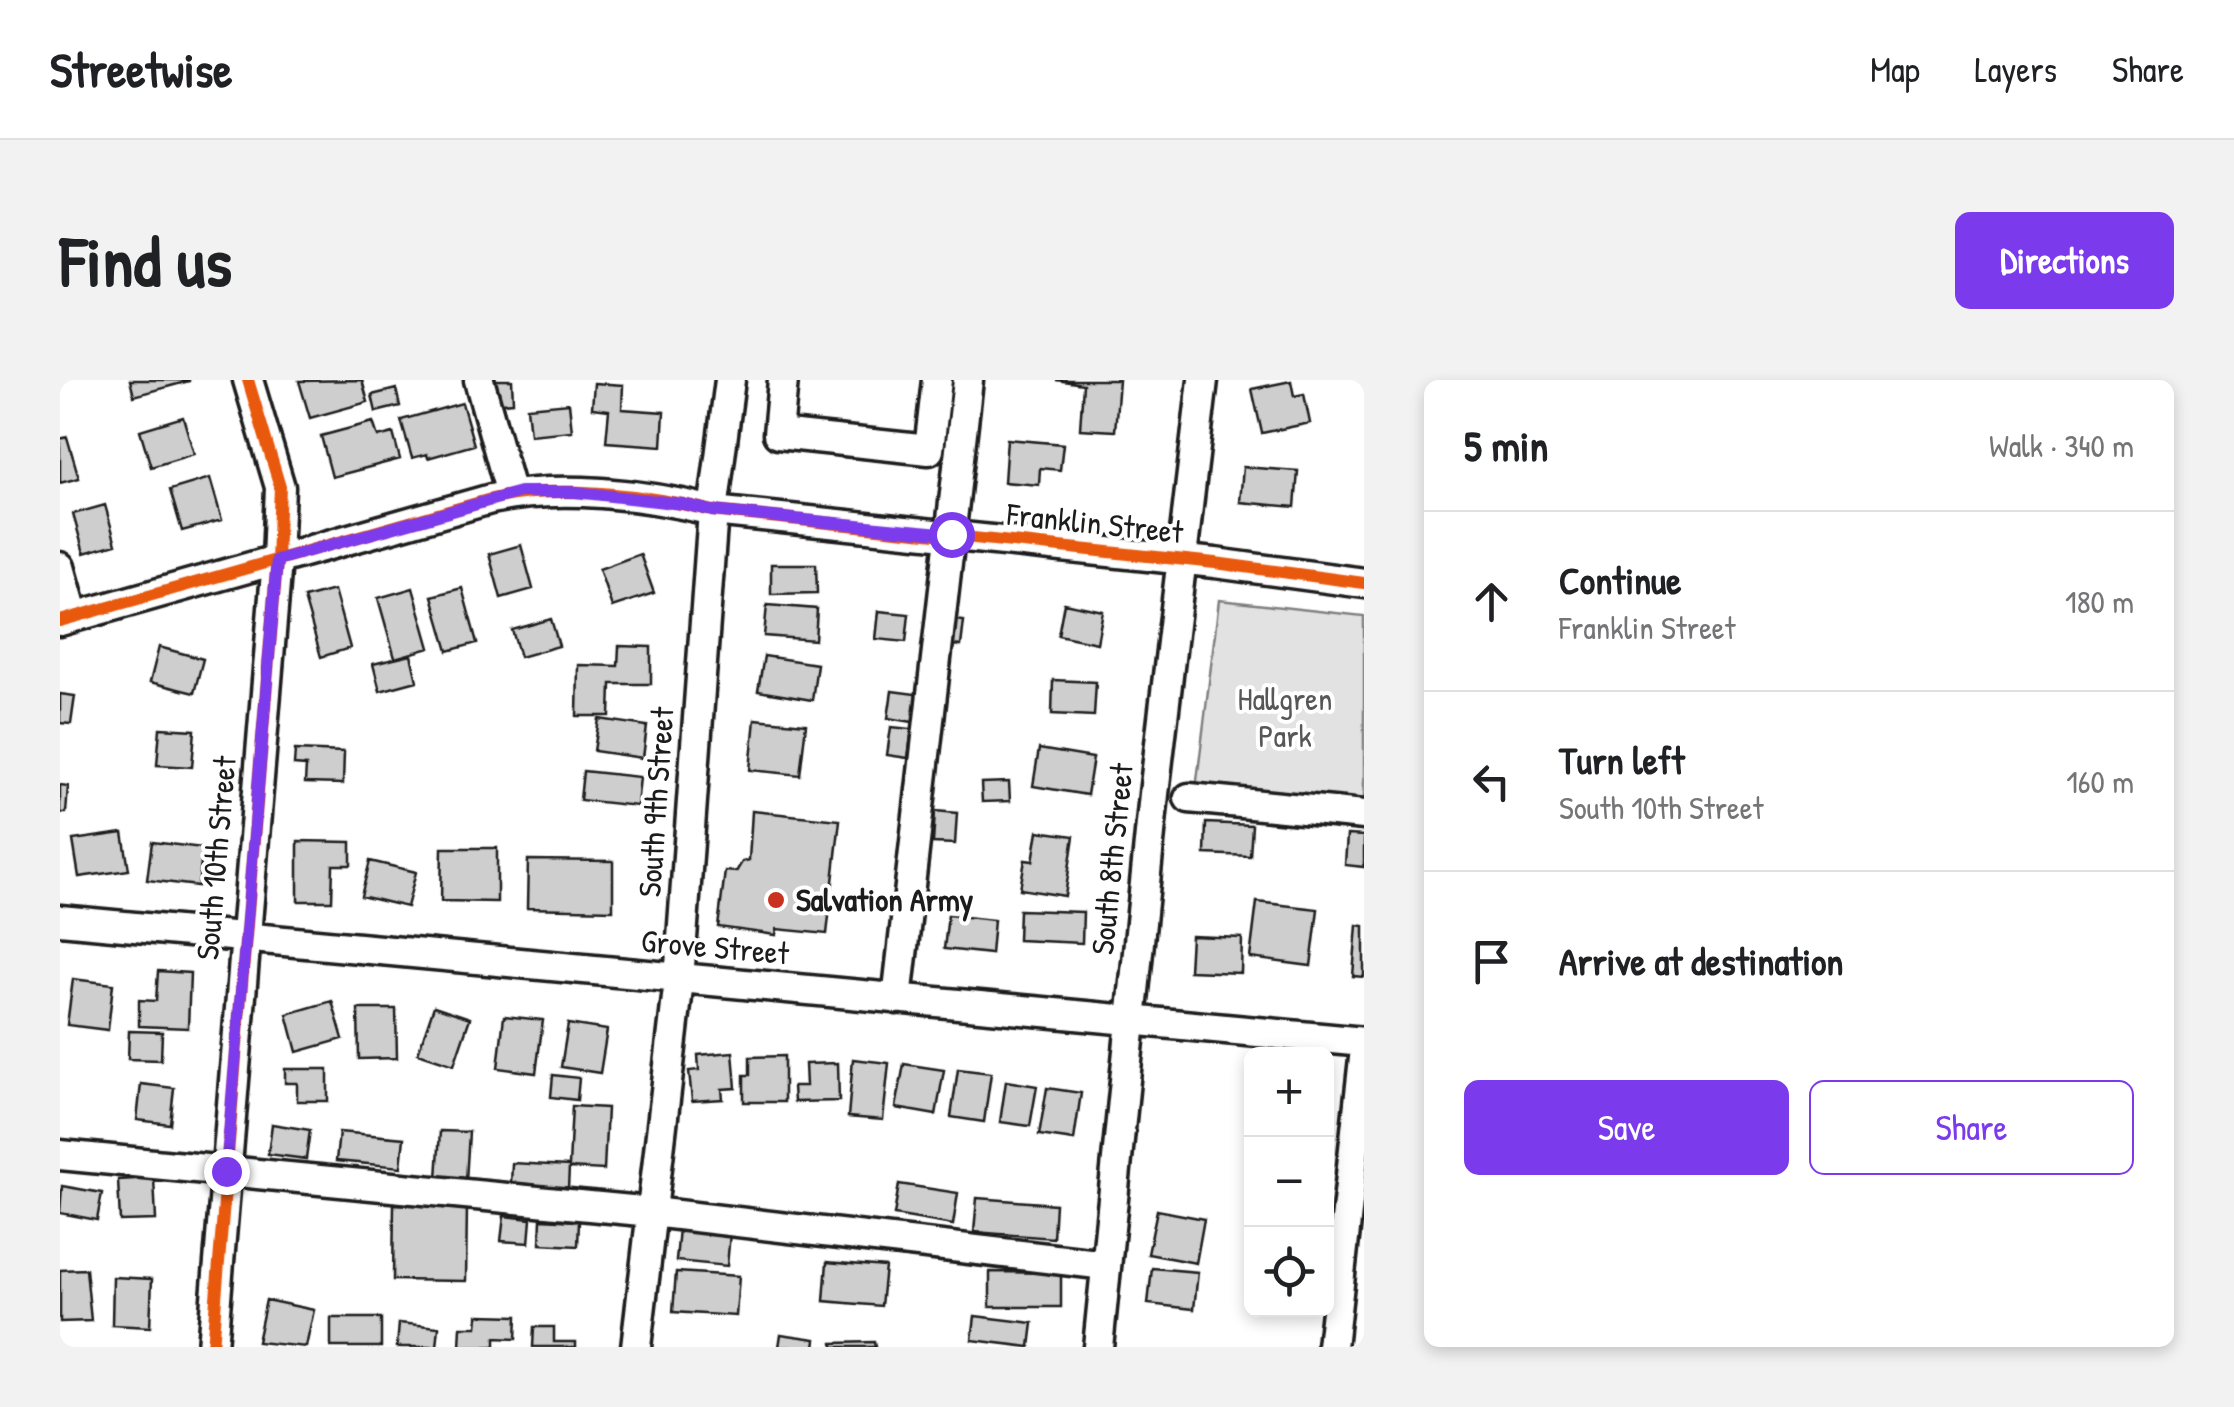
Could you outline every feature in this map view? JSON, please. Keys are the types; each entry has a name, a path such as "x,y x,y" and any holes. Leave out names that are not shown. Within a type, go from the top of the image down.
{"street":[{"name":"South 10th Street","path":"212,1347 280,487 248,380"},
{"path":"479,380 512,494"},
{"name":"South 9th Street","path":"636,1347 678,980 712,511 730,380"},
{"path":"783,380 778,434 928,450 937,380"},
{"path":"897,998 968,380"},
{"name":"South 8th Street","path":"1098,1347 1130,1019 1203,380"},
{"name":"Franklin Street","path":"67,619 512,494 575,492 712,511 1215,562 1364,583"},
{"path":"60,567 67,619"},
{"path":"1189,798 1364,814"},
{"name":"Grove Street","path":"60,920 1364,1042"},
{"path":"1332,1347 1364,1058"},
{"path":"60,1155 652,1212 1106,1265"}],"green space":[{"name":"Hallgren Park","path":"1219,600 1364,616 1364,806 1196,789"}],"building":[{"path":"130,380 189,380 189,381 134,396"},
{"path":"362,380 368,402 310,418 299,381"},
{"path":"489,380 512,380 513,402 490,404"},
{"path":"1056,380 1119,380 1115,431 1080,429 1083,384"},
{"path":"1291,381 1294,396 1304,394 1310,423 1262,433 1252,389"},
{"path":"594,383 623,385 622,409 664,412 662,446 606,442 609,410 592,408"},
{"path":"396,389 400,406 376,412 372,395"},
{"path":"462,403 474,445 428,458 427,454 412,458 401,420"},
{"path":"569,403 572,431 530,435 527,407"},
{"path":"183,417 194,454 151,467 140,430"},
{"path":"373,422 378,437 393,433 400,459 332,477 321,436"},
{"path":"67,437 79,478 60,483 60,439"},
{"path":"1007,439 1063,444 1060,470 1040,468 1039,485 1004,482"},
{"path":"1243,467 1298,471 1295,507 1240,502"},
{"path":"210,478 222,520 182,531 170,490"},
{"path":"105,505 116,544 84,553 73,514"},
{"path":"521,545 533,589 501,598 489,554"},
{"path":"640,554 654,593 612,607 599,569"},
{"path":"771,564 816,564 817,593 771,594"},
{"path":"413,588 430,648 395,658 378,598"},
{"path":"462,588 477,643 448,651 432,596"},
{"path":"334,590 350,648 321,657 304,598"},
{"path":"1064,603 1103,611 1097,643 1058,635"},
{"path":"767,605 817,609 815,640 764,636"},
{"path":"879,611 909,614 906,642 876,639"},
{"path":"551,619 559,646 520,657 512,630"},
{"path":"946,619 964,621 961,646 944,644"},
{"path":"619,646 651,647 651,684 611,684 610,716 577,716 578,665 618,666"},
{"path":"159,647 203,659 194,693 150,682"},
{"path":"411,655 417,681 380,691 373,664"},
{"path":"764,656 817,664 812,700 758,691"},
{"path":"1053,680 1096,682 1094,716 1052,714"},
{"path":"892,691 923,695 919,723 888,718"},
{"path":"60,694 75,696 71,724 60,723"},
{"path":"599,719 647,726 643,758 594,751"},
{"path":"755,719 806,724 800,775 750,770"},
{"path":"891,727 912,729 908,758 887,755"},
{"path":"160,728 195,730 192,767 157,765"},
{"path":"1039,749 1093,758 1087,795 1033,786"},
{"path":"295,750 344,752 343,784 305,783 306,766 294,765"},
{"path":"583,771 640,777 637,806 580,800"},
{"path":"1009,782 1010,801 982,802 981,783"},
{"path":"60,785 68,786 66,813 60,813"},
{"name":"Salvation Army","path":"752,811 840,820 827,934 777,929 776,935 718,927 725,871 736,872 742,862 749,860"},
{"path":"935,811 957,813 955,844 933,843"},
{"path":"1206,823 1252,825 1250,856 1205,854"},
{"path":"1038,831 1074,836 1065,896 1020,889 1025,860 1033,861"},
{"path":"123,833 129,870 79,877 73,840"},
{"path":"1347,835 1364,836 1364,867 1345,865"},
{"path":"298,841 351,842 351,865 333,865 332,901 298,901"},
{"path":"152,842 203,848 198,886 147,880"},
{"path":"442,848 497,848 497,902 441,901"},
{"path":"528,860 613,861 613,910 527,908"},
{"path":"370,861 416,872 407,907 361,896"},
{"path":"1257,902 1318,909 1311,966 1250,958"},
{"path":"1019,910 1083,912 1082,943 1018,940"},
{"path":"948,915 994,920 991,954 944,949"},
{"path":"1357,925 1364,926 1364,977 1353,976"},
{"path":"1191,936 1242,938 1241,973 1189,971"},
{"path":"158,971 190,973 188,1028 139,1026 139,1000 156,1001"},
{"path":"73,979 113,984 108,1030 67,1025"},
{"path":"332,1001 343,1039 297,1052 287,1014"},
{"path":"434,1006 470,1018 454,1065 418,1053"},
{"path":"358,1009 396,1009 397,1058 359,1059"},
{"path":"504,1016 543,1020 536,1073 498,1068"},
{"path":"568,1024 607,1030 600,1073 561,1067"},
{"path":"129,1031 162,1032 161,1060 128,1059"},
{"path":"733,1052 736,1088 722,1089 723,1099 692,1101 689,1071 699,1070 698,1055"},
{"path":"784,1056 784,1102 744,1102 744,1075 750,1075 750,1057"},
{"path":"853,1059 889,1063 883,1120 848,1117"},
{"path":"838,1063 839,1101 794,1102 793,1086 806,1086 805,1064"},
{"path":"904,1064 944,1070 936,1115 896,1108"},
{"path":"285,1069 328,1069 328,1101 297,1101 297,1083 285,1083"},
{"path":"958,1069 991,1073 984,1122 951,1117"},
{"path":"553,1075 579,1078 577,1100 551,1097"},
{"path":"1006,1081 1037,1086 1030,1126 1000,1122"},
{"path":"141,1084 174,1088 170,1124 137,1120"},
{"path":"1047,1088 1081,1093 1074,1140 1039,1135"},
{"path":"572,1106 607,1108 604,1170 569,1168 568,1188 511,1185 512,1163 569,1166"},
{"path":"272,1124 310,1130 306,1159 268,1154"},
{"path":"440,1131 469,1132 466,1181 437,1179"},
{"path":"339,1132 404,1138 401,1167 336,1161"},
{"path":"154,1178 156,1220 120,1221 118,1180"},
{"path":"899,1184 958,1193 953,1225 894,1215"},
{"path":"62,1186 102,1193 97,1220 60,1213"},
{"path":"977,1198 1055,1204 1053,1238 974,1232"},
{"path":"394,1204 467,1205 466,1281 393,1280"},
{"path":"1157,1210 1204,1219 1196,1263 1148,1254"},
{"path":"504,1216 531,1219 529,1243 501,1241"},
{"path":"541,1219 579,1221 578,1246 540,1244"},
{"path":"679,1228 730,1233 727,1266 676,1261"},
{"path":"827,1262 885,1267 881,1306 824,1301"},
{"path":"1152,1268 1198,1272 1194,1309 1148,1304"},
{"path":"86,1269 91,1321 60,1322 60,1270"},
{"path":"676,1272 739,1276 736,1316 673,1312"},
{"path":"990,1272 1061,1273 1061,1307 990,1307"},
{"path":"113,1277 152,1279 150,1327 112,1325"},
{"path":"266,1300 314,1310 306,1347 257,1342"},
{"path":"478,1315 517,1316 516,1339 495,1338 495,1347 460,1347 461,1327 477,1327"},
{"path":"975,1316 1033,1323 1030,1347 972,1340"},
{"path":"331,1318 381,1318 381,1347 331,1347"},
{"path":"399,1323 439,1327 437,1347 397,1347"},
{"path":"534,1327 554,1327 554,1342 576,1342 576,1347 533,1347"},
{"path":"781,1334 816,1339 815,1347 779,1347"},
{"path":"874,1342 875,1347 833,1347 833,1343"}],"cycle path":[{"path":"212,1347 280,487 248,380"},
{"path":"60,621 491,499 545,492 631,496 713,511 1215,563 1364,583"}],"place":[{"name":"Salvation Army","path":"776,900"}],"route":[{"path":"226,1171 277,560 520,492 575,492 712,511 951,534"}]}
